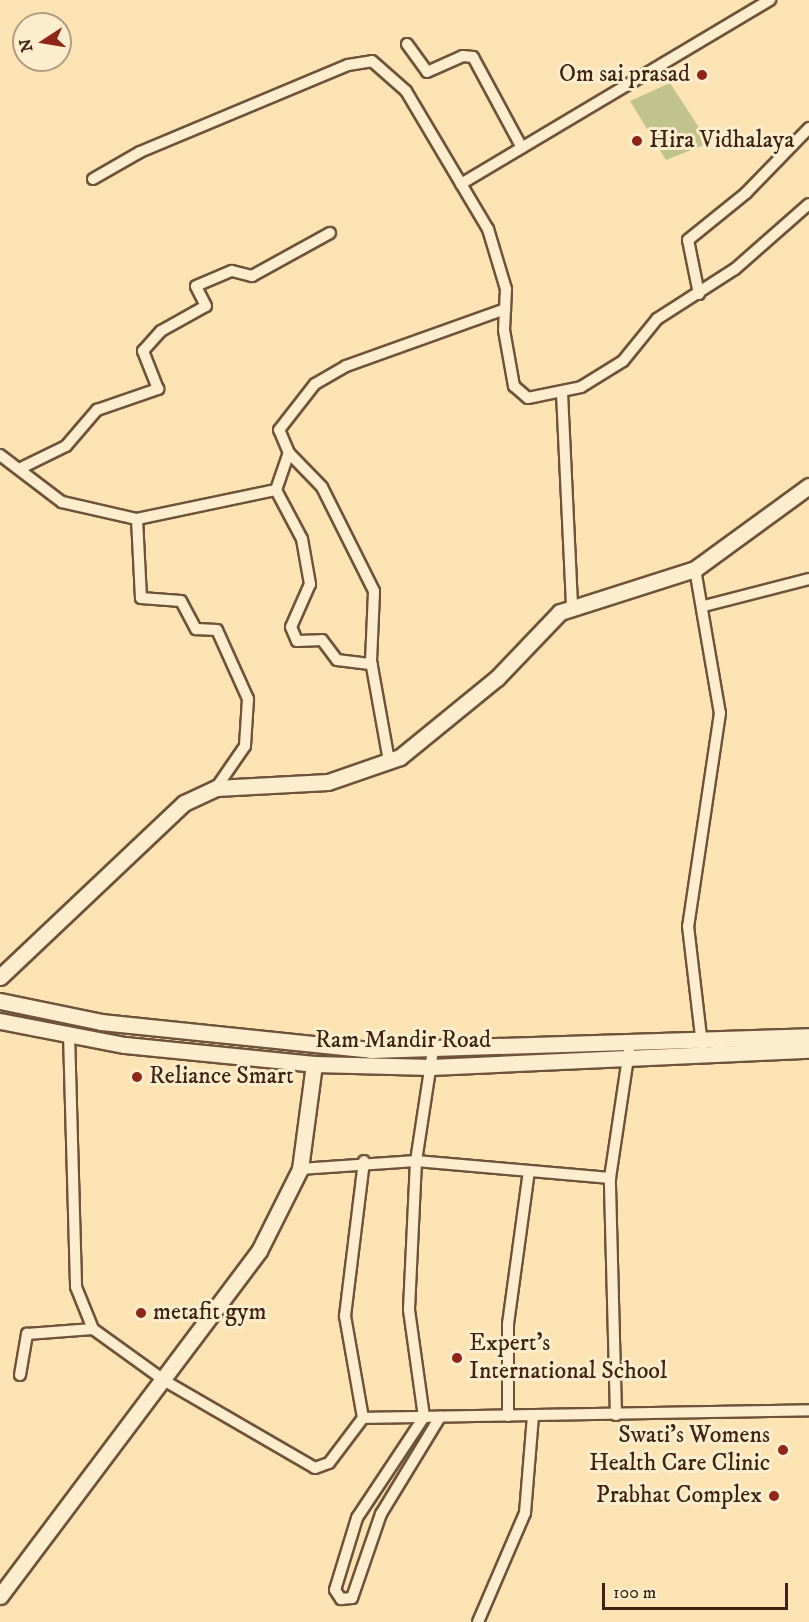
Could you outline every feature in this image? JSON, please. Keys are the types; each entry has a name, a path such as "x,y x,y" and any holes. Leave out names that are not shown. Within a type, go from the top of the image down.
{"main road":[{"path":"2,977 170,812 216,788 328,782 389,761 440,728 497,678 551,619 572,608 695,569 809,486"},
{"path":"0,1001 101,1022 318,1048 433,1050 629,1042 703,1047 809,1036"},
{"name":"Ram Mandir Road","path":"0,1021 69,1034 314,1064 431,1067 630,1059 703,1047 809,1050"},
{"path":"0,1596 165,1381 259,1251 300,1170 314,1064"}],"street":[{"path":"461,184 770,0"},
{"path":"407,44 427,72 463,56 473,57 522,148"},
{"path":"93,179 140,152 366,60 380,65 406,91 461,184 500,260 514,386 528,399 562,393 623,361 657,319 699,294 809,204"},
{"path":"699,294 687,246 692,235 746,194 809,128"},
{"path":"19,469 66,446 97,410 158,389 143,351 161,332 206,306 196,286 232,271 252,276 330,233"},
{"path":"389,761 372,664 374,591 321,487 289,453 279,430 315,384 346,366 505,309"},
{"path":"562,393 572,608"},
{"path":"289,453 276,490 302,539 310,584 291,627 297,641 322,640 337,660 372,664"},
{"path":"0,455 62,502 137,519 276,490"},
{"path":"137,519 141,598 182,601 196,629 217,630 248,699 245,746 216,788"},
{"path":"695,569 704,606 720,713 688,926 703,1047"},
{"path":"704,606 809,579"},
{"path":"69,1034 76,1287 93,1329 165,1381 315,1468 329,1463 363,1418 345,1316 364,1161"},
{"path":"616,1415 610,1178 630,1059 629,1042"},
{"path":"433,1050 416,1161 409,1310 424,1417 368,1497 344,1558 335,1590 345,1600 352,1598 381,1514 440,1417"},
{"path":"300,1170 364,1161 416,1161 610,1178"},
{"path":"508,1416 508,1323 529,1171"},
{"path":"20,1376 27,1335 93,1329"},
{"path":"363,1418 809,1410"},
{"path":"478,1622 525,1513 533,1416"},
{"path":"344,1558 364,1562"}],"green space":[{"path":"670,83 709,143 666,160 630,101"}],"place":[{"name":"Om sai prasad","path":"702,75"},
{"name":"Hira Vidhalaya","path":"637,141"},
{"name":"Reliance Smart","path":"137,1077"},
{"name":"metafit gym","path":"141,1313"},
{"name":"Expert's International School","path":"457,1358"},
{"name":"Swati's Womens Health Care Clinic","path":"783,1450"},
{"name":"Prabhat Complex","path":"774,1496"}]}
